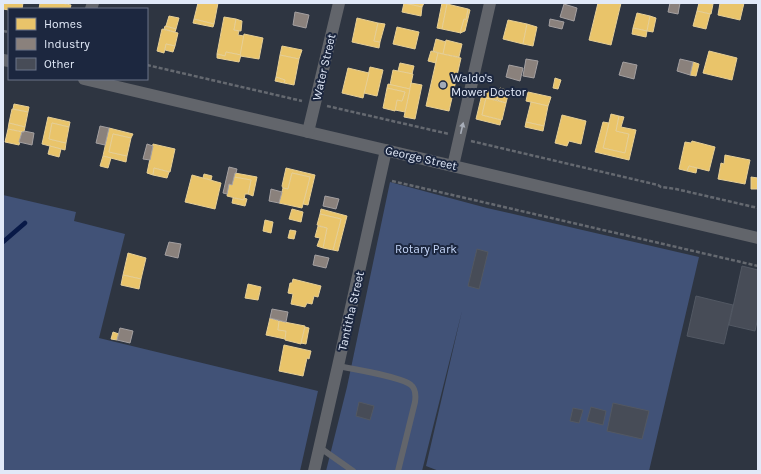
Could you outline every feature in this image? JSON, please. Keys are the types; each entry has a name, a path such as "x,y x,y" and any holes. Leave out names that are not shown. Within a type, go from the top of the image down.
{"street":[{"name":"Water Street","path":"308,132 339,3"},
{"path":"453,166 490,3"},
{"name":"George Street","path":"88,80 758,238"},
{"name":"Tantitha Street","path":"314,471 386,150"}],"lane":[{"path":"338,366 398,379 411,384 416,392 415,402 398,471"},
{"path":"319,447 353,471"}],"path":[{"path":"380,178 758,266"}],"green space":[{"name":"Rotary Park","path":"390,182 487,208 699,257 649,471 439,471 426,466 462,311 422,471 326,471 347,387"},
{"path":"3,195 76,212 74,221 125,234 99,338 318,391 300,471 3,471"}],"building: Homes":[{"path":"3,3 23,3 22,8 3,9"},
{"path":"40,3 61,3 71,5 70,8 39,8"},
{"path":"198,3 218,3 214,24 194,19"},
{"path":"404,3 424,3 422,7"},
{"path":"404,3 422,7 421,16 402,12"},
{"path":"442,3 447,4 442,29 437,28"},
{"path":"598,3 621,3 611,45 589,40"},
{"path":"699,3 713,4 711,14 697,11"},
{"path":"720,3 744,3 740,20 718,15"},
{"path":"447,4 468,9 461,33 442,29"},
{"path":"468,9 470,10 465,31 460,33 464,19 466,20"},
{"path":"697,11 710,14 706,29 693,26"},
{"path":"637,13 650,16 647,31 633,28"},
{"path":"169,16 179,18 176,29 166,26"},
{"path":"650,16 656,18 653,32 647,31"},
{"path":"224,17 236,19 234,30 239,31 238,35 244,36 241,55 226,52 225,56 217,54"},
{"path":"357,18 378,23 374,41 380,42 379,48 352,42"},
{"path":"194,19 214,24 213,27 193,23"},
{"path":"236,19 242,21 241,31 234,30"},
{"path":"508,20 527,24 523,44 503,39"},
{"path":"378,23 385,24 380,42 374,41"},
{"path":"527,24 537,27 533,46 523,44"},
{"path":"165,26 176,29 175,32 164,29"},
{"path":"397,27 419,32 415,49 393,44"},
{"path":"633,28 647,31 646,37 632,34"},
{"path":"162,29 178,33 175,46 166,44 164,53 157,51"},
{"path":"244,34 263,38 259,59 240,56"},
{"path":"436,39 446,42 443,54 433,51"},
{"path":"446,40 462,44 459,57 443,54"},
{"path":"166,44 175,46 173,52 165,50"},
{"path":"282,46 302,50 299,59 280,55"},
{"path":"431,51 438,53 436,63 428,61"},
{"path":"709,51 737,58 732,80 703,73"},
{"path":"226,52 241,55 239,62 217,58 217,54 225,56"},
{"name":"Waldo's Mower Doctor","path":"438,53 461,58 449,111 426,106"},
{"path":"280,55 299,59 294,85 284,83 285,80 276,77"},
{"path":"693,62 699,64 696,76 690,75"},
{"path":"400,63 414,66 412,74 398,71"},
{"path":"370,67 383,70 377,96 364,93"},
{"path":"348,68 369,73 363,98 342,93"},
{"path":"393,70 413,74 410,89 390,85"},
{"path":"276,77 285,80 284,83 275,81"},
{"path":"555,78 561,80 558,89 553,88"},
{"path":"411,83 422,85 415,119 404,117"},
{"path":"388,84 410,89 405,112 395,110 397,100 402,101 405,92 387,88"},
{"path":"387,88 405,92 402,101 397,100 395,111 383,108"},
{"path":"500,88 509,91 506,103 497,100"},
{"path":"483,90 498,94 497,100 486,98 482,115 501,120 500,125 476,119"},
{"path":"528,92 551,97 548,106 526,101"},
{"path":"486,98 506,103 502,120 482,115"},
{"path":"531,102 548,106 544,126 526,122"},
{"path":"14,104 29,107 28,112 13,109"},
{"path":"12,109 28,112 25,127 9,123"},
{"path":"611,114 619,116 616,131 629,134 625,153 603,148"},
{"path":"562,115 586,121 581,144 569,141 567,146 555,143"},
{"path":"619,116 624,117 621,127 636,130 629,160 595,152 603,122 609,123 603,148 625,153 629,134 616,131"},
{"path":"48,117 70,122 69,127 52,123 49,139 66,143 65,150 42,144"},
{"path":"526,122 544,126 543,131 525,127"},
{"path":"9,123 25,127 24,132 8,129"},
{"path":"52,123 69,127 66,143 49,139"},
{"path":"109,128 133,134 131,138 113,134 109,152 127,156 126,162 103,156"},
{"path":"8,129 22,132 19,145 5,142"},
{"path":"113,134 131,138 127,156 109,152"},
{"path":"692,141 715,147 709,171 689,166 687,171 679,169 685,142 691,143"},
{"path":"153,144 175,149 170,172 154,168 153,175 147,173"},
{"path":"50,146 61,149 59,157 48,154"},
{"path":"725,155 750,160 745,184 718,179 721,163 724,164"},
{"path":"103,156 111,158 108,168 100,166"},
{"path":"689,166 697,168 696,173 687,171"},
{"path":"154,168 169,172 167,178 153,175"},
{"path":"286,168 315,175 308,205 303,204 310,177 292,173 288,189 283,188 282,186"},
{"path":"235,173 257,177 253,196 248,194 251,180 234,177"},
{"path":"292,173 310,177 302,208 279,203 283,188 288,189"},
{"path":"204,174 212,176 211,180 203,178"},
{"path":"192,175 221,183 215,209 185,202"},
{"path":"234,177 251,180 248,194 245,194 244,200 227,196 229,184 232,185"},
{"path":"751,177 758,178 758,189 751,189"},
{"path":"233,198 244,200 244,198 247,199 245,206 232,203"},
{"path":"292,209 303,212 301,222 289,219"},
{"path":"321,209 347,216 338,251 333,250 341,219 320,214"},
{"path":"320,214 341,219 333,250 323,248 327,228 317,225"},
{"path":"265,220 273,222 271,233 263,231"},
{"path":"318,226 327,228 323,248 317,246 320,238 315,237"},
{"path":"290,230 296,231 294,239 288,238"},
{"path":"128,253 146,258 141,279 123,275"},
{"path":"123,275 141,279 139,289 121,285"},
{"path":"293,279 321,286 318,297 314,296 312,304 307,303 305,307 291,304 293,294 288,293 290,283 292,283"},
{"path":"248,284 261,287 258,300 245,298"},
{"path":"270,318 279,321 278,330 286,331 285,339 266,335"},
{"path":"279,321 305,326 301,344 285,340 286,331 278,330"},
{"path":"305,327 309,328 306,344 301,343"},
{"path":"113,332 119,334 117,340 111,339"},
{"path":"284,345 311,351 309,359 307,358 303,376 279,371"}],"building: Industry":[{"path":"670,3 680,3 678,14 668,12"},
{"path":"564,4 577,8 574,21 560,17"},
{"path":"295,12 309,15 306,28 293,25"},
{"path":"550,19 564,22 562,29 549,26"},
{"path":"526,59 538,61 534,78 523,76"},
{"path":"680,59 693,62 690,75 677,71"},
{"path":"623,62 637,65 634,79 619,75"},
{"path":"509,65 523,68 520,81 506,77"},
{"path":"100,126 109,128 105,145 96,143"},
{"path":"22,132 34,133 32,145 19,142"},
{"path":"147,144 153,146 150,160 143,159"},
{"path":"229,167 237,169 232,185 229,184 227,194 223,193"},
{"path":"271,189 282,192 279,203 269,201"},
{"path":"325,196 339,199 336,209 323,206"},
{"path":"169,242 181,244 178,258 165,255"},
{"path":"315,255 329,258 326,268 313,265"},
{"path":"272,309 288,312 286,322 270,318"},
{"path":"120,328 133,331 130,343 117,340"}],"building: Other":[{"path":"477,249 488,252 479,289 468,286"},
{"path":"742,266 758,270 758,317 755,331 729,325"},
{"path":"696,296 733,305 724,344 687,336"},
{"path":"359,402 374,406 370,420 356,416"},
{"path":"613,403 649,411 642,439 607,431"},
{"path":"591,407 606,411 603,425 587,421"},
{"path":"573,408 583,410 579,423 570,421"}],"waterway":[{"path":"3,242 25,223"}],"place":[{"name":"Waldo's Mower Doctor","path":"443,85"}]}
